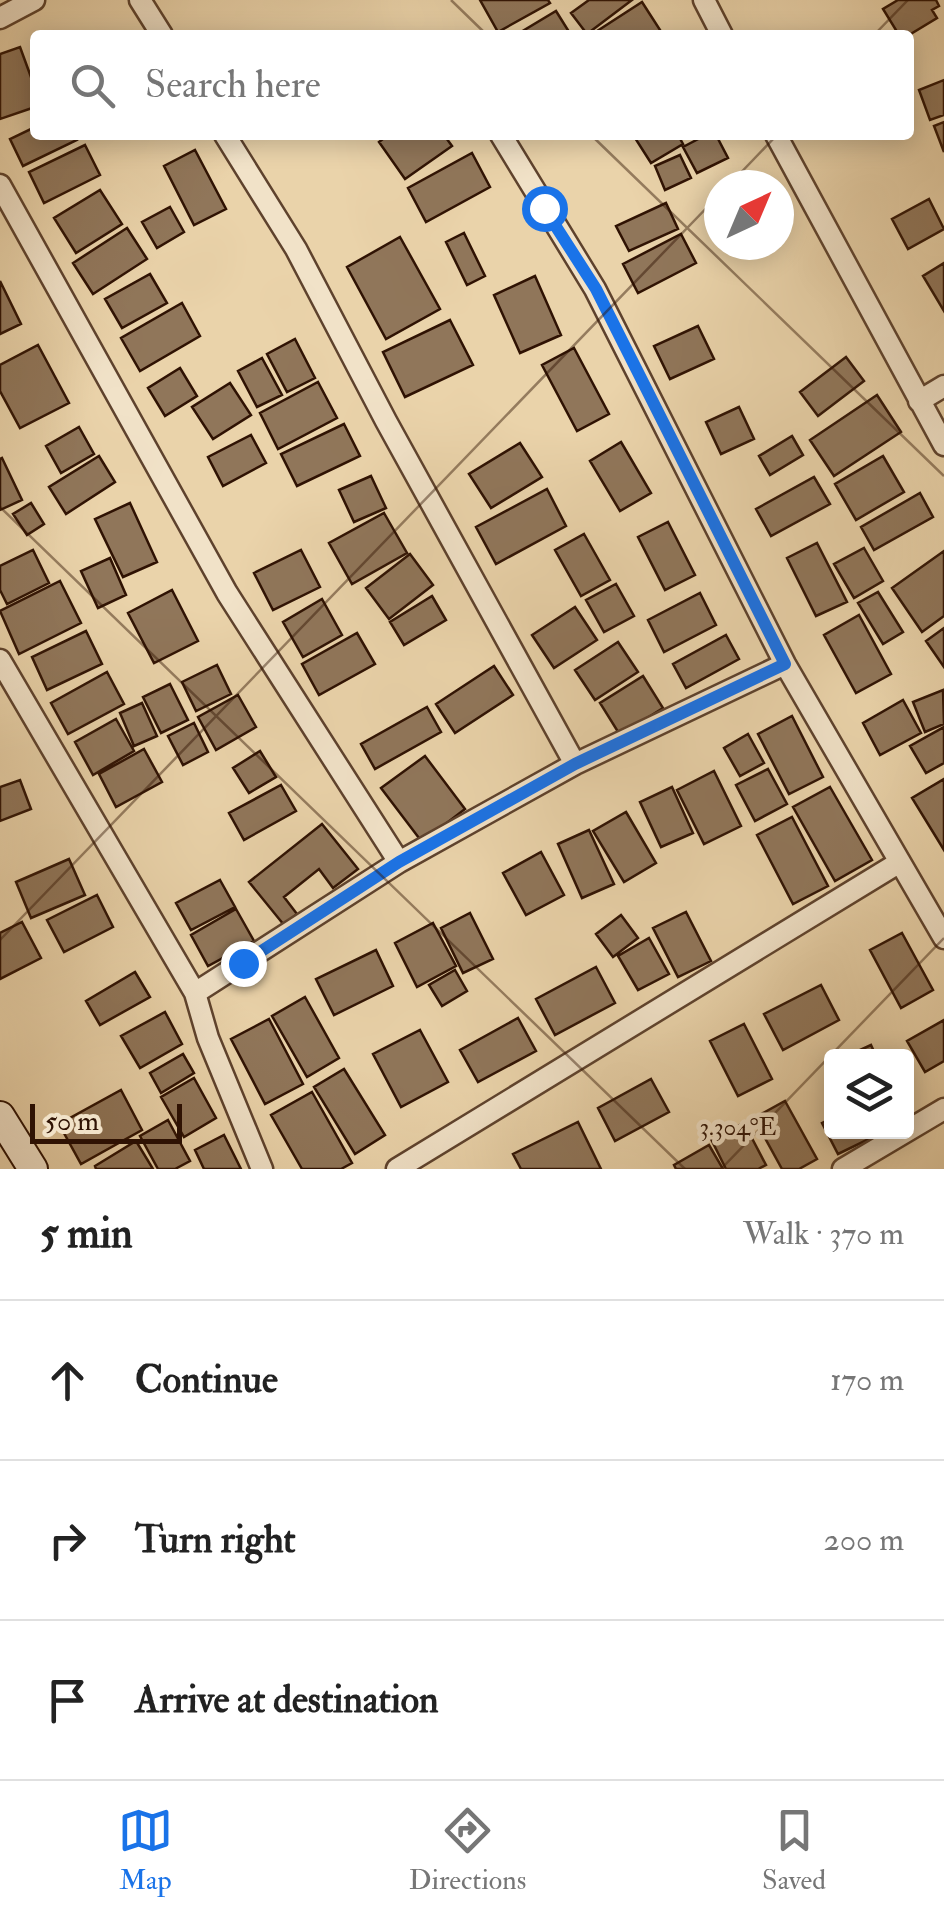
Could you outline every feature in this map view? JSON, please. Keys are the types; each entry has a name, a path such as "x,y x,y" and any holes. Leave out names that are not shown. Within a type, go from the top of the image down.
{"street":[{"path":"0,18 34,0"},
{"path":"140,0 159,30"},
{"path":"704,0 719,30"},
{"path":"228,140 296,249 575,764"},
{"path":"505,140 596,289 785,664 944,938"},
{"path":"779,140 944,445"},
{"path":"0,185 227,593 399,862"},
{"path":"919,401 944,386"},
{"path":"0,660 195,994 208,1038 262,1169"},
{"path":"195,994 399,862 575,764 785,664"},
{"path":"397,1169 900,862"},
{"path":"843,1169 944,1109"},
{"path":"0,1116 33,1169"}],"building":[{"path":"480,0 550,3 502,30 497,30"},
{"path":"589,0 632,0 592,30 584,30 571,13"},
{"path":"898,0 936,0 939,6 932,10 937,18 914,32 896,30 883,9"},
{"path":"642,2 660,30 599,30"},
{"path":"556,11 568,30 524,30"},
{"path":"20,47 30,74 30,109 0,119 0,54"},
{"path":"944,80 944,115 930,120 919,90"},
{"path":"944,122 944,152 934,126"},
{"path":"30,129 30,140 77,140 23,166 10,139"},
{"path":"448,140 452,146 405,179 379,142"},
{"path":"636,140 681,140 683,144 651,163"},
{"path":"696,140 719,140 728,158 697,173 683,147"},
{"path":"85,145 100,175 44,203 29,172"},
{"path":"195,150 226,209 194,225 164,166"},
{"path":"472,153 490,187 426,222 408,188"},
{"path":"680,155 691,178 665,190 655,166"},
{"path":"100,190 122,224 76,253 54,218"},
{"path":"929,199 944,229 908,249 892,219"},
{"path":"666,203 678,229 629,251 616,226"},
{"path":"170,207 184,232 157,248 142,222"},
{"path":"127,228 147,259 93,294 73,263"},
{"path":"464,233 485,276 467,285 446,242"},
{"path":"681,234 696,263 638,293 623,264"},
{"path":"400,237 440,309 386,339 347,267"},
{"path":"944,263 944,311 923,276"},
{"path":"150,274 167,303 122,328 105,299"},
{"path":"535,276 561,335 520,353 494,295"},
{"path":"0,281 21,324 0,334"},
{"path":"182,303 200,336 140,371 121,338"},
{"path":"450,320 473,365 405,397 383,352"},
{"path":"698,326 714,359 670,379 654,346"},
{"path":"295,339 315,378 287,392 267,354"},
{"path":"38,345 69,403 20,428 0,391 0,365"},
{"path":"574,348 609,414 577,431 542,365"},
{"path":"846,357 864,381 818,416 800,392"},
{"path":"262,358 282,395 257,407 238,371"},
{"path":"180,368 197,396 165,416 148,388"},
{"path":"318,382 337,418 278,449 260,413"},
{"path":"230,383 251,415 213,439 192,407"},
{"path":"877,395 901,432 834,476 810,440"},
{"path":"739,407 754,439 721,454 706,422"},
{"path":"344,424 360,456 297,486 281,454"},
{"path":"79,427 94,454 61,473 46,446"},
{"path":"251,435 266,463 223,486 208,457"},
{"path":"792,436 803,455 770,475 759,456"},
{"path":"621,442 651,493 620,511 590,461"},
{"path":"520,443 542,477 491,508 469,474"},
{"path":"99,456 115,482 66,514 49,487"},
{"path":"883,456 904,492 856,520 835,484"},
{"path":"0,459 22,500 0,510"},
{"path":"371,476 386,508 354,522 339,490"},
{"path":"814,477 830,504 771,536 756,509"},
{"path":"547,489 566,526 496,564 476,527"},
{"path":"920,493 933,517 874,550 861,527"},
{"path":"31,503 44,524 27,535 13,514"},
{"path":"130,503 157,562 123,577 95,519"},
{"path":"384,513 407,553 352,584 329,543"},
{"path":"668,522 695,575 665,590 638,537"},
{"path":"584,534 610,580 581,596 555,550"},
{"path":"817,543 847,602 816,616 787,558"},
{"path":"864,548 883,581 854,598 834,564"},
{"path":"33,550 49,583 7,604 0,590 0,566"},
{"path":"301,550 320,587 273,610 254,573"},
{"path":"944,551 944,616 922,632 892,588"},
{"path":"410,554 433,585 389,619 366,588"},
{"path":"110,558 126,595 98,608 81,571"},
{"path":"60,581 81,623 19,654 0,611"},
{"path":"616,584 634,616 604,632 586,600"},
{"path":"172,590 198,641 154,663 128,613"},
{"path":"878,592 903,632 883,644 858,603"},
{"path":"700,593 716,625 664,652 648,620"},
{"path":"432,596 446,620 404,645 390,622"},
{"path":"322,599 342,635 303,657 283,622"},
{"path":"575,607 597,640 554,668 532,635"},
{"path":"859,615 891,674 856,693 824,635"},
{"path":"944,628 944,667 926,641"},
{"path":"86,631 102,664 47,690 32,657"},
{"path":"357,633 375,664 319,695 302,664"},
{"path":"726,635 739,659 686,688 673,664"},
{"path":"618,642 638,672 595,700 575,670"},
{"path":"217,665 231,694 196,711 182,682"},
{"path":"494,666 513,695 455,733 436,704"},
{"path":"107,672 124,704 68,734 51,703"},
{"path":"643,676 663,708 620,735 600,703"},
{"path":"170,684 188,720 161,733 143,697"},
{"path":"943,690 944,724 925,732 913,702"},
{"path":"238,695 256,727 216,750 198,717"},
{"path":"903,700 921,733 880,755 863,723"},
{"path":"142,703 157,736 134,746 120,713"},
{"path":"427,707 441,732 375,769 361,744"},
{"path":"792,716 823,777 789,794 758,734"},
{"path":"116,719 134,751 93,775 75,742"},
{"path":"194,723 208,752 183,765 168,736"},
{"path":"944,727 944,763 926,773 910,746"},
{"path":"748,734 764,763 740,776 724,748"},
{"path":"144,749 162,782 116,807 99,774"},
{"path":"260,751 276,777 249,793 233,768"},
{"path":"425,756 465,809 422,842 381,788"},
{"path":"768,769 787,804 755,821 736,785"},
{"path":"714,771 741,826 704,844 677,790"},
{"path":"944,779 944,850 912,798"},
{"path":"20,780 31,809 0,821 0,787"},
{"path":"281,785 296,811 244,840 229,813"},
{"path":"672,787 693,833 661,847 640,802"},
{"path":"830,787 872,860 835,881 793,807"},
{"path":"626,812 656,863 624,882 593,831"},
{"path":"792,817 828,886 793,904 757,835"},
{"path":"322,824 358,869 333,888 319,869 284,897 297,914 284,925 249,882"},
{"path":"589,830 614,884 582,898 558,844"},
{"path":"541,852 564,895 526,915 503,873"},
{"path":"69,859 85,895 31,918 16,882"},
{"path":"220,880 235,907 191,930 176,903"},
{"path":"97,895 113,927 64,952 47,920"},
{"path":"236,909 254,941 208,966 191,935"},
{"path":"686,912 711,961 678,977 653,928"},
{"path":"470,913 493,959 463,973 441,928"},
{"path":"621,915 638,938 613,957 596,934"},
{"path":"22,922 41,958 0,979 0,933"},
{"path":"433,923 456,966 417,987 395,943"},
{"path":"902,933 933,990 901,1008 870,950"},
{"path":"649,938 669,974 638,990 618,956"},
{"path":"376,950 393,986 334,1015 316,979"},
{"path":"596,967 615,1003 555,1035 536,999"},
{"path":"455,970 467,991 442,1006 429,985"},
{"path":"135,972 150,997 100,1025 86,1001"},
{"path":"821,985 839,1020 783,1050 764,1014"},
{"path":"305,997 339,1058 307,1077 272,1016"},
{"path":"165,1012 182,1044 140,1068 121,1036"},
{"path":"518,1018 536,1051 478,1082 460,1050"},
{"path":"269,1019 303,1084 265,1104 231,1039"},
{"path":"944,1020 944,1061 925,1072 907,1041"},
{"path":"744,1024 772,1079 738,1096 710,1041"},
{"path":"420,1030 448,1082 401,1107 373,1054"},
{"path":"183,1054 194,1073 161,1093 150,1073"},
{"path":"344,1069 385,1135 355,1154 314,1087"},
{"path":"194,1078 216,1118 184,1137 161,1097"},
{"path":"651,1079 669,1112 615,1141 598,1108"},
{"path":"121,1090 142,1130 81,1164 59,1124"},
{"path":"312,1092 352,1163 341,1169 302,1169 271,1115"},
{"path":"785,1101 817,1159 799,1169 782,1169 754,1118"},
{"path":"168,1120 190,1161 175,1169 158,1169 140,1136"},
{"path":"578,1122 601,1169 521,1169 513,1154"},
{"path":"744,1123 766,1165 758,1169 726,1169 711,1139"},
{"path":"224,1135 241,1169 204,1169 195,1150"},
{"path":"830,1139 869,1139 838,1154"},
{"path":"136,1141 153,1169 96,1169 95,1166"},
{"path":"709,1145 723,1169 676,1169 674,1165"}],"route":[{"path":"243,963 399,862 575,764 785,664 596,289 544,208"}]}
